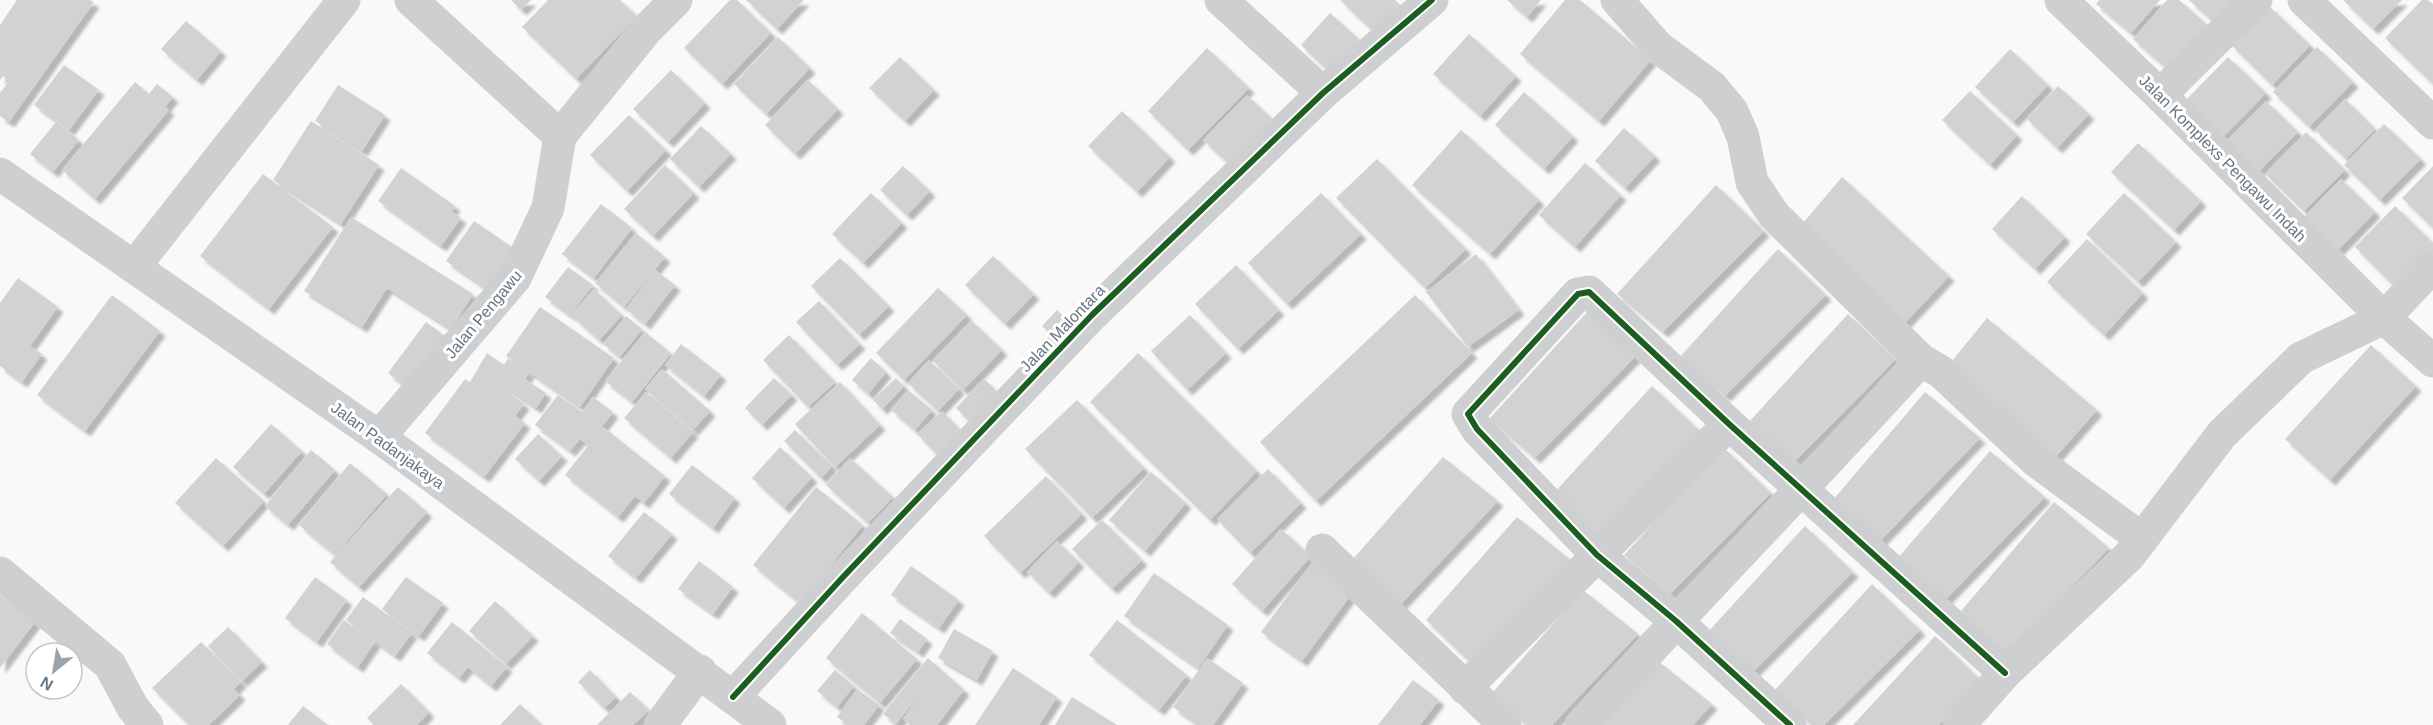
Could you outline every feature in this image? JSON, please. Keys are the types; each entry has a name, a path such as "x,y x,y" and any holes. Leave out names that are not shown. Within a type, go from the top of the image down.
{"street":[{"path":"134,267 344,0"},
{"path":"411,0 560,136 647,29 675,0"},
{"path":"1221,0 1323,93"},
{"name":"Jalan Malontara","path":"733,697 843,576 1092,315 1323,93 1431,0"},
{"path":"1617,0 1658,47 1712,87 1732,111 1743,137 1752,182 1774,215 1921,360 1941,372 2036,461 2142,539"},
{"name":"Jalan Komplexs Pengawu Indah","path":"2061,0 2384,318 2433,361"},
{"path":"2160,95 2256,0"},
{"path":"2304,0 2433,123"},
{"name":"Jalan Pengawu","path":"379,437 522,268 551,197 560,136"},
{"name":"Jalan Padanjakaya","path":"0,174 379,437 700,671 770,725"},
{"path":"1959,725 2005,673 2129,556 2222,434 2301,358 2384,318 2433,266"},
{"path":"1790,725 1676,621 1597,555 1477,429 1468,414 1578,294 1589,292 1729,424 2005,673"},
{"path":"1581,725 1921,360"},
{"path":"1465,688 1729,424"},
{"path":"1322,550 1505,725"},
{"path":"0,573 110,665 133,708 147,725"},
{"path":"660,725 700,671"}],"building":[{"path":"17,0 90,0 94,2 9,122 0,116 0,93 9,81 3,76 0,80 0,25"},
{"path":"511,0 531,0 521,10"},
{"path":"548,0 620,0 637,16 576,79 522,27"},
{"path":"730,0 737,0 771,33 722,84 684,48"},
{"path":"746,0 804,0 777,29"},
{"path":"1340,0 1395,0 1401,6 1375,33"},
{"path":"1507,0 1541,0 1527,17"},
{"path":"1565,0 1580,0 1651,60 1599,121 1520,54"},
{"path":"2099,0 2160,0 2131,33 2096,4"},
{"path":"2167,0 2179,0 2210,27 2171,72 2133,39"},
{"path":"2189,0 2235,0 2215,23"},
{"path":"2343,0 2402,0 2373,29"},
{"path":"2422,0 2428,0 2433,4 2433,84 2385,38"},
{"path":"2269,6 2310,45 2272,85 2231,45"},
{"path":"1330,13 1361,41 1331,74 1301,45"},
{"path":"186,21 221,51 197,80 161,49"},
{"path":"1469,34 1516,76 1480,116 1433,74"},
{"path":"778,37 810,68 766,114 734,84"},
{"path":"2317,47 2353,82 2309,127 2273,92"},
{"path":"1207,48 1249,88 1188,150 1148,111"},
{"path":"2010,49 2048,85 2013,122 1975,87"},
{"path":"900,57 934,90 905,121 869,88"},
{"path":"2228,57 2266,93 2221,139 2183,103"},
{"path":"64,65 99,90 69,130 34,105"},
{"path":"671,70 705,103 668,142 633,109"},
{"path":"808,80 838,109 795,154 765,125"},
{"path":"135,82 149,94 157,84 173,97 165,107 169,110 95,199 62,170"},
{"path":"338,85 385,115 362,151 315,121"},
{"path":"2058,86 2089,114 2057,148 2027,119"},
{"path":"1970,91 2017,135 1990,165 1942,120"},
{"path":"1524,92 1573,136 1544,169 1495,125"},
{"path":"1247,95 1272,119 1229,164 1203,140"},
{"path":"2345,99 2375,129 2346,159 2315,130"},
{"path":"2266,101 2298,132 2259,171 2227,140"},
{"path":"1122,111 1170,157 1137,192 1088,146"},
{"path":"629,115 666,150 627,191 590,155"},
{"path":"311,121 379,165 341,224 273,180"},
{"path":"56,122 79,140 53,172 30,154"},
{"path":"2384,124 2421,159 2380,200 2344,165"},
{"path":"701,126 731,154 699,187 670,159"},
{"path":"1624,128 1655,156 1625,188 1595,161"},
{"path":"1461,130 1539,200 1490,254 1412,185"},
{"path":"2306,132 2345,170 2304,211 2265,174"},
{"path":"2138,143 2201,201 2174,230 2111,172"},
{"path":"1377,159 1466,249 1425,288 1336,198"},
{"path":"1585,163 1621,195 1575,247 1539,215"},
{"path":"665,165 694,193 653,236 624,209"},
{"path":"903,166 930,191 907,215 880,190"},
{"path":"2433,166 2433,228 2402,198"},
{"path":"401,168 455,206 451,211 461,218 441,246 378,201"},
{"path":"263,174 333,227 269,309 200,256"},
{"path":"1842,177 1949,276 1903,325 1798,229"},
{"path":"2341,179 2375,212 2338,250 2304,217"},
{"path":"1716,185 1764,231 1663,332 1617,294"},
{"path":"871,193 902,223 863,263 832,234"},
{"path":"1321,193 1361,234 1287,304 1248,263"},
{"path":"2124,193 2176,242 2138,282 2086,234"},
{"path":"2022,196 2065,237 2035,269 1992,229"},
{"path":"601,204 632,228 594,278 562,254"},
{"path":"2395,206 2433,243 2433,249 2395,287 2355,247"},
{"path":"351,217 473,294 451,329 387,288 362,327 304,291"},
{"path":"474,221 518,251 490,291 446,261"},
{"path":"636,233 665,257 624,307 595,283"},
{"path":"2087,239 2143,293 2104,335 2047,282"},
{"path":"1778,249 1826,295 1725,396 1679,358"},
{"path":"1476,254 1519,310 1468,347 1426,292"},
{"path":"993,256 1034,294 1005,324 965,285"},
{"path":"840,258 889,306 859,335 811,286"},
{"path":"1236,265 1279,310 1238,349 1195,304"},
{"path":"568,267 593,285 570,315 545,297"},
{"path":"655,270 675,285 645,324 626,309"},
{"path":"18,278 58,307 30,346 42,354 22,382 0,366 0,303"},
{"path":"938,288 967,315 904,380 876,353"},
{"path":"594,289 622,315 599,340 571,315"},
{"path":"112,295 160,331 85,431 37,395"},
{"path":"1415,295 1472,353 1316,501 1260,442"},
{"path":"819,301 860,344 837,365 796,322"},
{"path":"540,307 614,358 580,407 506,356"},
{"path":"1057,310 1072,325 1057,341 1042,326"},
{"path":"1588,311 1636,356 1535,458 1489,419"},
{"path":"1848,314 1896,359 1795,461 1749,422"},
{"path":"1190,315 1226,353 1187,390 1151,351"},
{"path":"626,316 642,329 620,357 603,344"},
{"path":"1987,318 2097,410 2051,462 1947,367"},
{"path":"972,321 1002,350 963,390 933,361"},
{"path":"426,322 448,338 410,390 388,373"},
{"path":"645,332 671,353 632,402 605,381"},
{"path":"789,335 835,382 808,407 763,360"},
{"path":"681,344 721,375 704,396 665,365"},
{"path":"2371,345 2416,386 2330,480 2285,439"},
{"path":"487,353 504,365 508,358 529,373 525,379 546,393 536,408 483,372 524,404 515,416 525,423 484,477 425,433 465,379 470,382"},
{"path":"1138,353 1257,471 1210,520 1090,402"},
{"path":"871,358 886,372 868,394 852,380"},
{"path":"929,360 959,389 938,411 908,383"},
{"path":"662,369 710,411 693,430 645,389"},
{"path":"774,378 792,395 762,425 745,408"},
{"path":"896,378 904,386 882,409 873,400"},
{"path":"984,379 1003,397 975,427 956,408"},
{"path":"840,382 880,425 835,467 795,424"},
{"path":"1652,386 1700,431 1599,532 1553,494"},
{"path":"908,390 932,410 915,430 891,410"},
{"path":"646,392 693,432 671,458 624,418"},
{"path":"1925,392 1980,438 1878,543 1832,501"},
{"path":"558,395 582,412 593,397 613,412 588,445 580,439 570,451 535,425"},
{"path":"1077,400 1144,468 1092,518 1025,449"},
{"path":"942,411 971,441 946,464 917,434"},
{"path":"271,424 302,451 264,494 233,467"},
{"path":"603,427 665,476 644,503 635,496 618,517 565,475"},
{"path":"795,430 832,466 821,478 784,441"},
{"path":"538,434 562,456 539,481 515,459"},
{"path":"780,447 812,477 784,508 752,478"},
{"path":"1723,447 1771,493 1670,594 1624,555"},
{"path":"311,450 335,470 288,525 265,506"},
{"path":"1990,451 2045,497 1943,602 1897,559"},
{"path":"1443,457 1498,501 1400,605 1352,560"},
{"path":"216,458 264,501 223,546 175,503"},
{"path":"850,458 893,497 868,523 826,485"},
{"path":"350,463 387,494 335,555 299,525"},
{"path":"692,465 735,498 713,528 669,494"},
{"path":"1268,469 1301,503 1250,553 1217,519"},
{"path":"1151,472 1186,503 1145,551 1109,520"},
{"path":"1046,476 1082,514 1020,573 984,536"},
{"path":"398,487 427,512 359,587 330,562"},
{"path":"816,487 863,525 800,603 753,565"},
{"path":"2054,502 2109,548 2007,653 1961,611"},
{"path":"644,512 672,534 636,578 608,556"},
{"path":"1517,517 1572,561 1473,665 1426,620"},
{"path":"1102,520 1142,560 1112,589 1072,549"},
{"path":"1805,526 1853,572 1752,673 1706,634"},
{"path":"1281,529 1311,556 1262,611 1232,584"},
{"path":"1057,541 1079,562 1049,593 1027,572"},
{"path":"699,561 733,587 713,614 678,589"},
{"path":"1312,563 1353,592 1302,661 1261,632"},
{"path":"911,566 959,600 939,628 891,595"},
{"path":"1154,573 1228,625 1198,668 1124,616"},
{"path":"315,577 347,600 317,642 285,618"},
{"path":"406,577 443,603 419,636 382,609"},
{"path":"1872,584 1920,630 1824,725 1812,725 1773,692"},
{"path":"1583,590 1638,634 1552,725 1526,725 1492,693"},
{"path":"0,595 35,622 0,668"},
{"path":"363,597 412,633 395,656 346,620"},
{"path":"495,601 533,636 506,664 469,631"},
{"path":"862,613 917,659 880,703 826,658"},
{"path":"900,619 927,639 918,652 890,633"},
{"path":"344,620 375,642 358,667 327,644"},
{"path":"1117,620 1187,675 1159,710 1089,655"},
{"path":"452,622 507,667 491,686 468,667 459,678 427,653"},
{"path":"228,627 262,662 242,681 208,646"},
{"path":"954,629 993,651 977,680 938,658"},
{"path":"1935,636 1983,682 1939,725 1853,725"},
{"path":"201,642 241,682 234,689 240,695 209,725 189,725 152,688"},
{"path":"928,658 964,690 937,725 911,725 903,719 929,683 896,724 883,714"},
{"path":"1207,658 1243,683 1213,725 1199,725 1173,707"},
{"path":"1658,661 1712,704 1693,725 1601,725"},
{"path":"1013,668 1057,697 1039,725 975,725"},
{"path":"590,670 616,697 604,708 578,682"},
{"path":"835,670 854,686 837,707 817,691"},
{"path":"1413,680 1439,700 1420,725 1378,725"},
{"path":"401,684 429,712 417,725 374,725 367,718"},
{"path":"857,689 879,705 864,725 849,725 837,717"},
{"path":"630,692 649,710 633,725 597,725"},
{"path":"1072,697 1117,725 1055,725"},
{"path":"520,704 542,725 500,725"},
{"path":"303,706 328,725 288,725"}],"cycle path":[{"path":"733,697 844,576 1092,315 1323,93 1432,0"},
{"path":"1790,725 1676,621 1597,555 1477,429 1468,414 1578,294 1589,292 1729,424 2005,673"}]}
